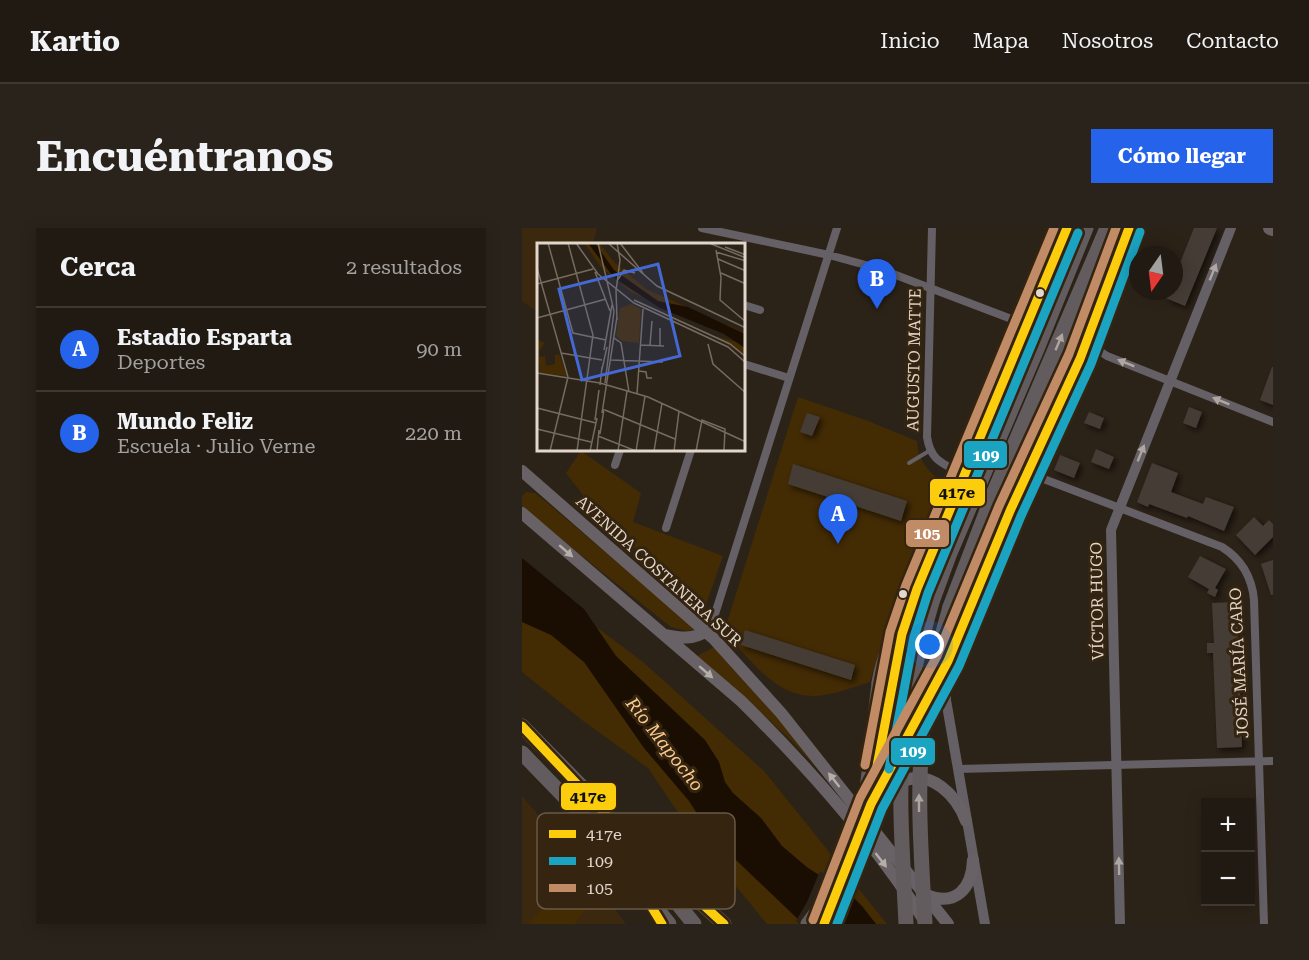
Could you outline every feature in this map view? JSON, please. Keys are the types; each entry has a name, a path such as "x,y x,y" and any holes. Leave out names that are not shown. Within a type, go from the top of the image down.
{"highway":[{"path":"906,924 901,805 903,741 914,670 932,602 950,553 1086,228"},
{"path":"926,924 919,807 921,750 932,675 950,607 994,492 1107,228"},
{"path":"994,492 1110,276"},
{"path":"863,822 869,803 879,683 885,661 895,634 942,542 995,448"},
{"path":"522,726 604,813"},
{"path":"522,753 580,813"},
{"path":"808,924 841,880"},
{"path":"653,909 662,924"},
{"path":"657,909 669,924"},
{"path":"682,909 694,924"},
{"path":"708,909 724,924"}],"main road":[{"path":"869,803 907,618 924,570 1067,228"},
{"path":"869,803 946,665 997,541 1089,337 1129,228"},
{"name":"AVENIDA COSTANERA SUR","path":"522,471 706,632 781,713 948,924"},
{"path":"522,486 535,483"},
{"path":"522,513 741,701 794,755 837,804 887,867 926,924"},
{"path":"662,633 683,638 699,636 706,632"},
{"path":"869,803 903,781 918,779 933,782 945,789 960,806 966,821"},
{"path":"824,924 863,822"},
{"path":"927,895 943,899 962,892 971,880 973,860"}],"street":[{"path":"702,228 738,232 880,269 1027,325"},
{"path":"706,632 715,614 837,228"},
{"name":"AUGUSTO MATTE","path":"932,228 926,430 933,457 964,475"},
{"name":"VÍCTOR HUGO","path":"1120,924 1111,530 1231,228"},
{"path":"746,306 760,310"},
{"path":"1089,337 1102,353 1273,422"},
{"path":"746,365 789,378"},
{"path":"615,465 619,452"},
{"path":"666,528 689,452"},
{"name":"JOSÉ MARÍA CARO","path":"1028,473 1222,547 1236,558 1247,574 1254,600 1264,924"},
{"path":"946,665 946,700 985,924"},
{"path":"958,769 1273,761"}],"lane":[{"path":"909,463 930,450"}],"shaded area":[{"path":"522,228 597,228 593,243 537,243 537,311 522,301"},
{"path":"798,397 917,441 923,462 948,489 878,656 870,682 816,696 801,695 776,683 764,674 724,632"},
{"path":"582,452 641,493 633,522 723,556 703,613 593,508 566,473"},
{"path":"526,492 535,493 545,501 696,629 687,631 671,627 522,508 522,496"},
{"path":"522,567 559,599 643,662 764,771 887,924 767,924 735,885 735,813 678,813 648,768 582,720 522,672"},
{"path":"716,646 821,767 844,798 790,739 697,656"},
{"path":"522,796 537,814 537,909 615,909 626,924 522,924"},
{"path":"541,909 586,909 574,924 529,924"}],"water":[{"name":"Río Mapocho","path":"522,558 584,609 616,656 705,740 719,762 725,782 733,793 761,818 782,846 808,868 851,895 876,924 803,924 735,859 735,813 697,813 644,748 584,662 551,635 522,622"}],"pier":[{"path":"820,871 852,892 840,924 799,924 796,921"}],"building":[{"path":"1194,228 1217,228 1185,306 1171,300 1183,300 1183,256"},
{"path":"1273,367 1273,405 1260,400"},
{"path":"1189,407 1202,412 1196,428 1183,423"},
{"path":"1089,412 1104,418 1100,429 1084,423"},
{"path":"807,413 820,417 812,436 800,432"},
{"path":"1096,449 1114,457 1109,469 1091,462"},
{"path":"1060,455 1080,463 1074,478 1054,470"},
{"path":"1152,463 1178,473 1171,492 1203,504 1206,497 1234,507 1224,531 1188,516 1187,518 1137,502"},
{"path":"793,464 907,501 901,521 788,484"},
{"path":"1254,517 1263,526 1269,520 1273,524 1273,537 1255,555 1236,535"},
{"path":"1200,556 1226,569 1215,588 1218,590 1215,597 1207,593 1209,589 1188,577"},
{"path":"1273,560 1273,595 1271,595 1261,564"},
{"path":"1237,602 1242,747 1217,748 1213,653 1207,653 1207,643 1214,643 1212,603"},
{"path":"745,630 855,665 851,680 741,645"}],"transit line":[{"name":"105","path":"865,765 890,632 906,585 1054,228"},
{"name":"417e","path":"877,766 902,634 917,589 1067,228"},
{"name":"105","path":"813,920 860,798 937,656 999,506 1069,354 1116,228"},
{"name":"417e","path":"824,924 871,804 948,661 1010,511 1080,359 1129,228"},
{"name":"109","path":"837,924 882,809 959,666 1021,516 1091,364 1140,232"},
{"name":"109","path":"889,769 914,637 928,593 1078,233"},
{"name":"417e","path":"522,726 604,813"},
{"name":"417e","path":"653,909 662,924"},
{"name":"417e","path":"708,909 724,924"}],"place":[{"name":"Mundo Feliz","path":"877,309"},
{"name":"Estadio Esparta","path":"838,544"}]}
